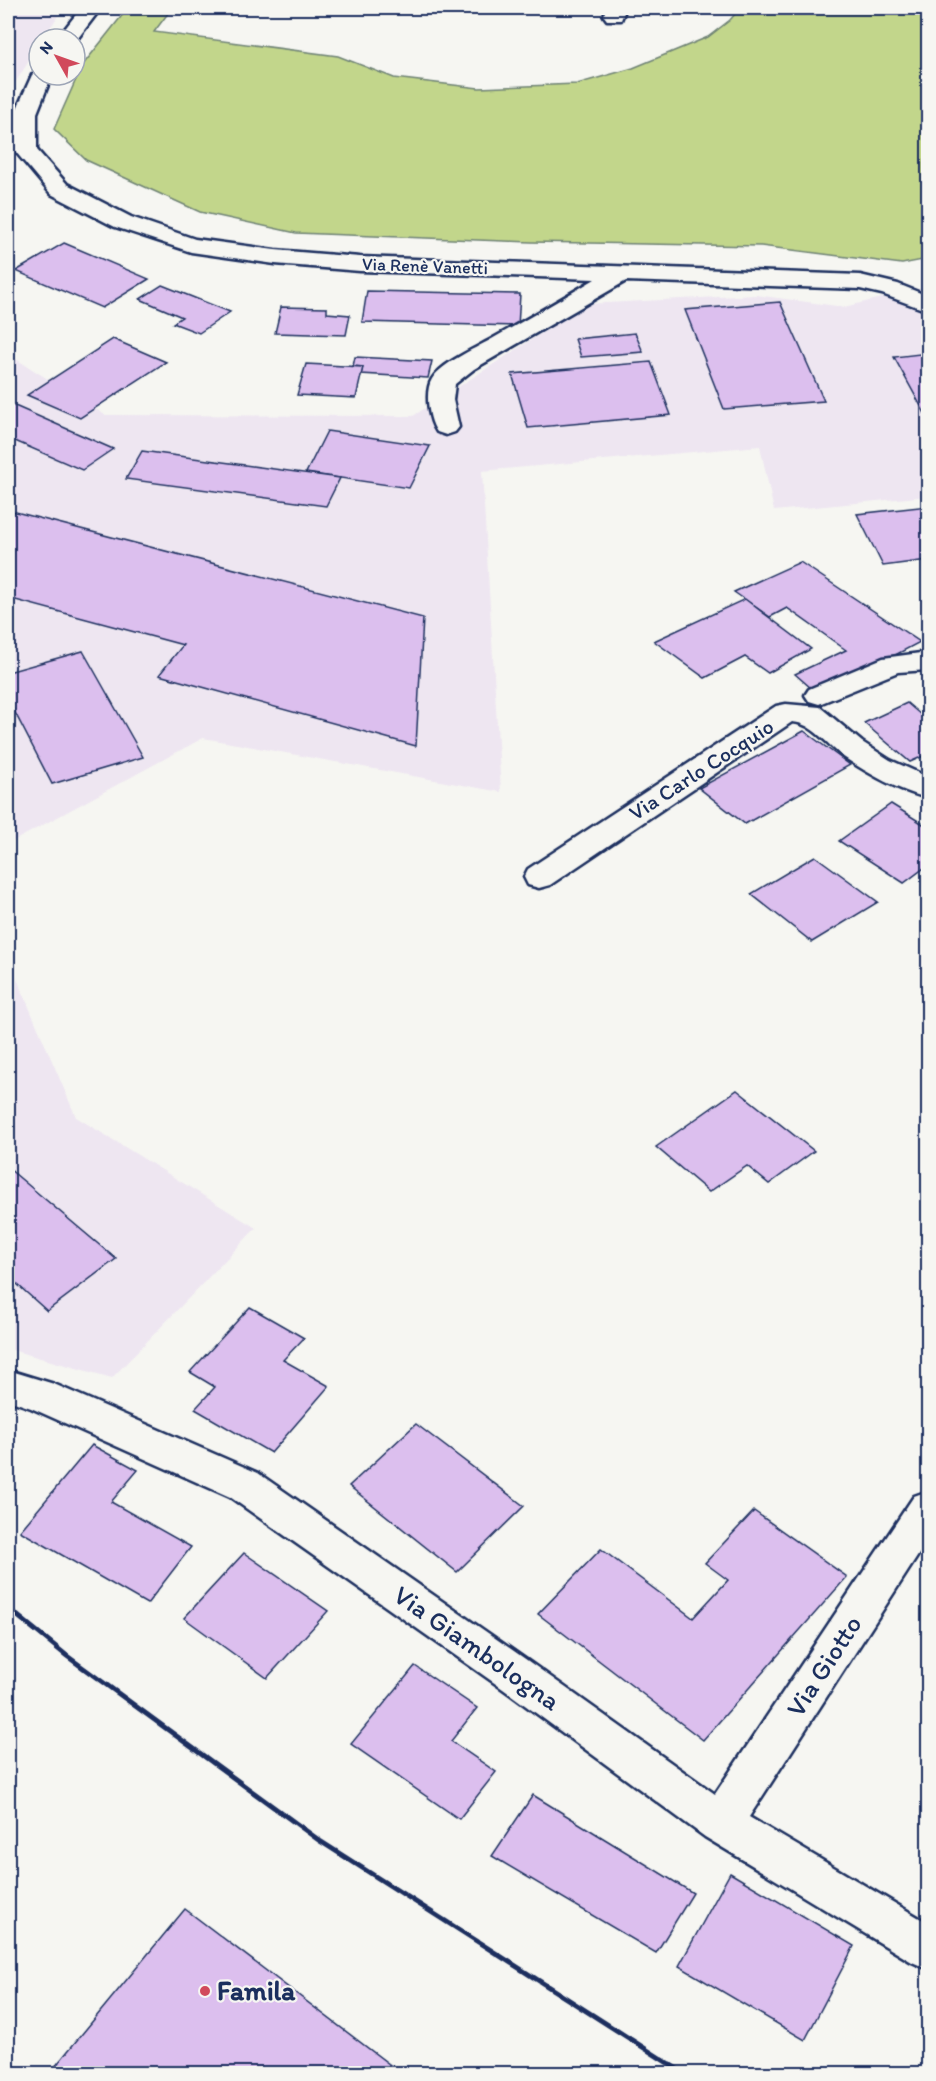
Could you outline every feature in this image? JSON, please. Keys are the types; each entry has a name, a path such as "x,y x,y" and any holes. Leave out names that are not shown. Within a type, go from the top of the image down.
{"street":[{"path":"77,27 92,8"},
{"name":"Via Renè Vanetti","path":"34,87 17,114 26,151 59,189 123,222 191,245 275,257 360,264 860,282 890,289 928,304"},
{"path":"18,171 59,189"},
{"path":"446,427 441,400 443,381 465,364 621,274"},
{"path":"819,695 894,664 928,661"},
{"name":"Via Carlo Cocquio","path":"539,877 786,713 810,714 852,749 871,761 928,788"},
{"name":"Via Giambologna","path":"8,1385 41,1395 243,1485 518,1676 720,1823 928,1947"},
{"name":"Via Giotto","path":"720,1823 928,1508"}],"shaded area":[{"path":"8,8 63,8 51,27 27,27 27,64 8,94"},
{"path":"928,287 928,496 774,511 760,446 482,471 501,792 203,738 8,844 8,354 105,415 413,416 587,304 756,295 844,307"},
{"path":"8,958 76,1117 256,1228 112,1378 8,1349"}],"green space":[{"path":"128,8 172,8 154,32 338,56 394,78 479,88 577,84 633,68 708,37 730,20 740,8 928,8 928,259 902,264 761,246 531,242 296,233 200,212 86,160 54,129 73,87 87,87 87,60"}],"building":[{"path":"64,243 149,279 102,308 16,271"},
{"path":"162,285 230,312 199,333 173,323 182,317 140,299"},
{"path":"367,291 520,294 518,326 362,322"},
{"path":"780,302 824,401 724,409 685,310"},
{"path":"281,307 327,308 327,313 350,315 346,335 275,333"},
{"path":"635,333 643,352 581,357 575,339"},
{"path":"113,339 166,362 80,418 27,395"},
{"path":"928,353 928,419 894,357"},
{"path":"355,357 432,361 428,378 361,374 363,367 353,366"},
{"path":"651,362 671,415 528,428 512,374"},
{"path":"306,364 363,367 356,398 297,395"},
{"path":"8,403 113,449 82,470 8,438"},
{"path":"327,431 430,446 409,488 306,473"},
{"path":"142,451 340,478 326,506 126,479"},
{"path":"928,506 928,560 883,566 857,514"},
{"path":"8,510 423,618 416,746 159,675 183,645 8,598"},
{"path":"800,562 920,642 819,695 795,674 846,650 787,608 770,617 734,592"},
{"path":"745,599 811,649 768,673 745,657 705,678 654,641"},
{"path":"83,651 143,757 52,784 8,699 8,672"},
{"path":"907,703 928,721 928,754 910,762 864,723"},
{"path":"804,731 850,765 745,824 699,788"},
{"path":"891,804 928,827 928,865 904,883 839,841"},
{"path":"815,856 878,902 812,942 751,894"},
{"path":"737,1090 814,1151 769,1184 747,1166 709,1192 656,1147"},
{"path":"8,1168 116,1259 47,1311 8,1276"},
{"path":"250,1307 304,1338 283,1360 329,1386 271,1453 195,1409 215,1387 190,1372"},
{"path":"416,1424 524,1506 457,1572 349,1486"},
{"path":"92,1445 138,1470 111,1502 191,1547 147,1604 20,1531"},
{"path":"754,1511 847,1577 703,1740 538,1614 601,1549 693,1618 728,1580 705,1563"},
{"path":"244,1553 328,1611 267,1678 184,1618"},
{"path":"415,1666 477,1708 451,1741 496,1772 459,1819 351,1744"},
{"path":"533,1795 693,1893 656,1953 492,1856"},
{"path":"730,1873 854,1946 805,2040 679,1966"},
{"name":"Famila","path":"185,1909 402,2074 49,2074"}],"railway":[{"path":"8,1608 67,1656 320,1841 685,2074"}],"place":[{"name":"Famila","path":"205,1991"}]}
